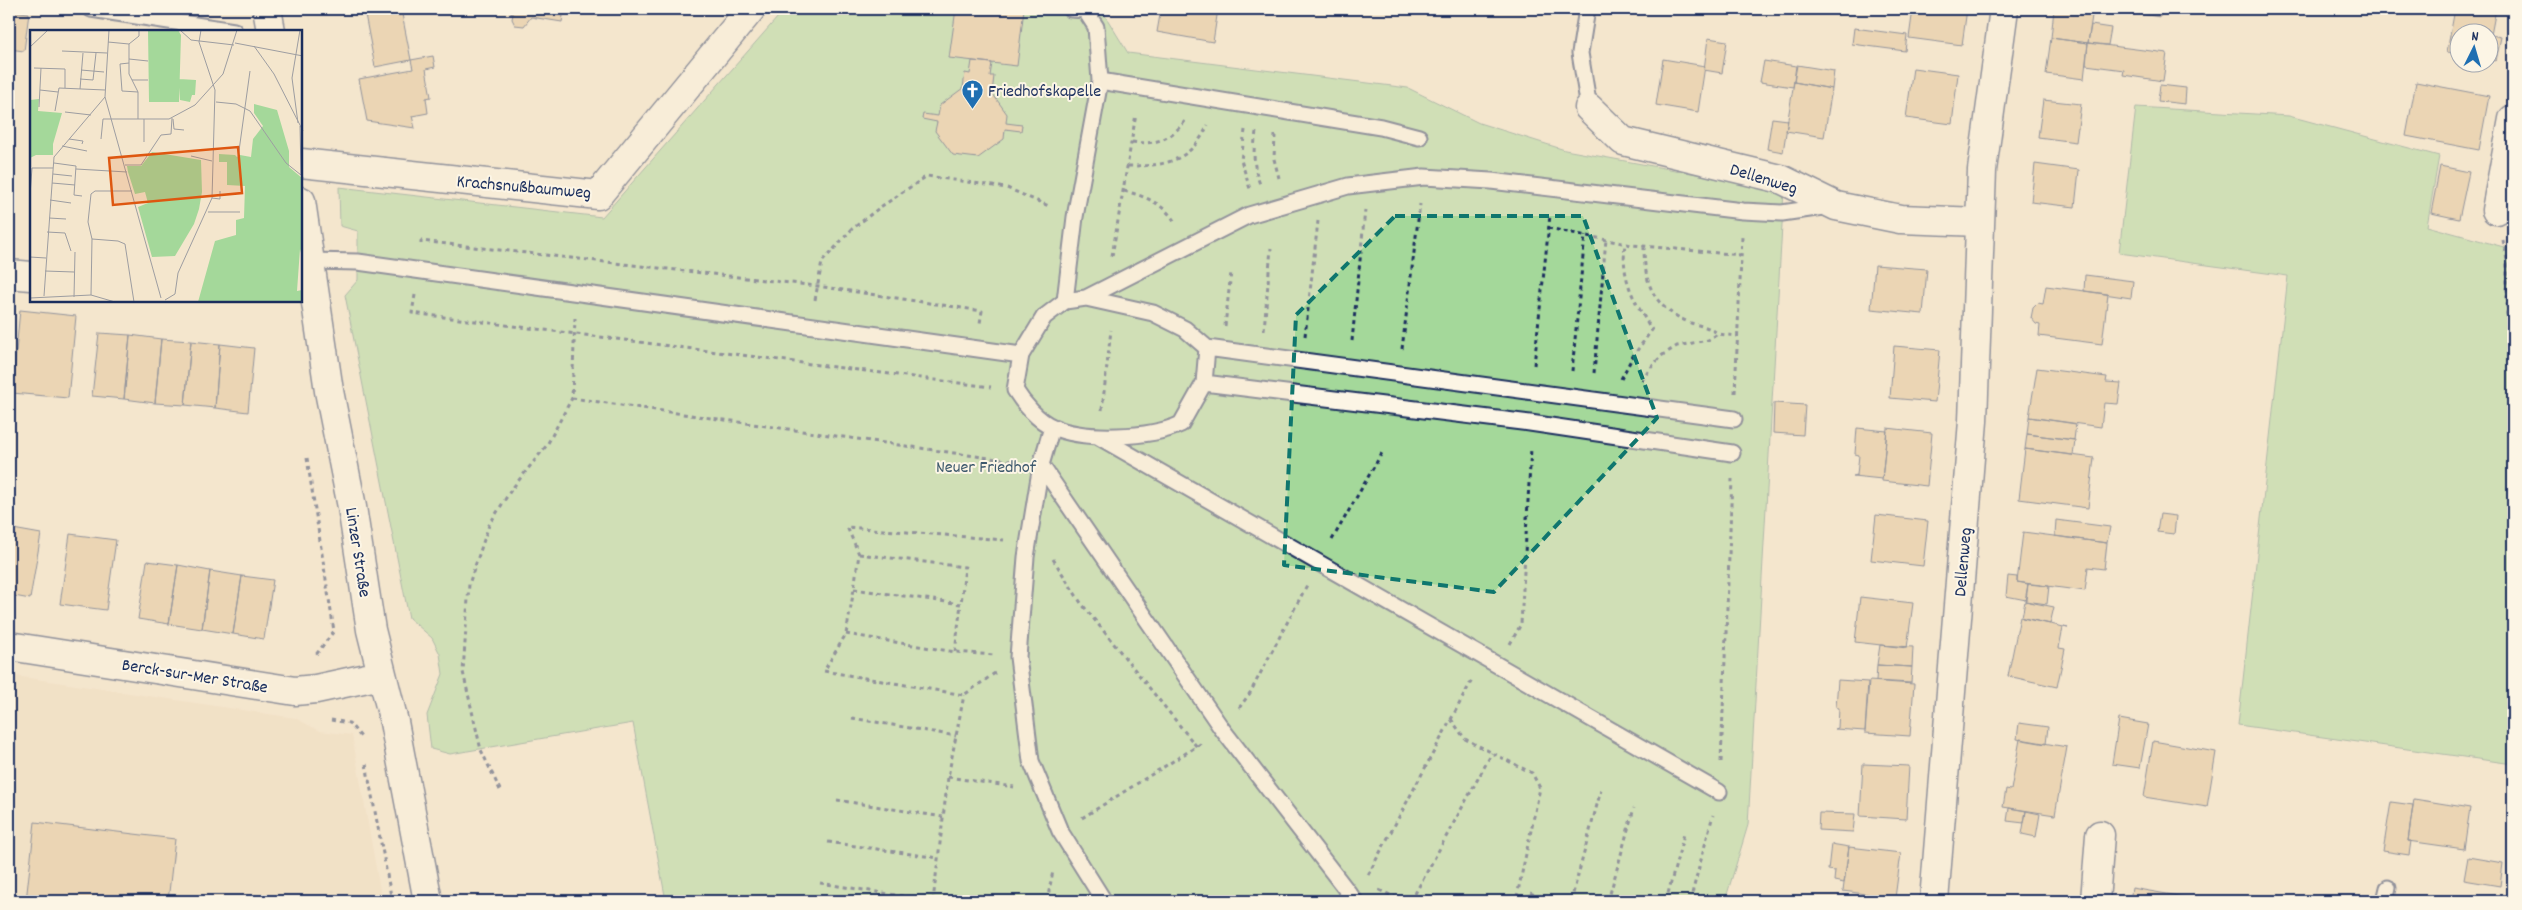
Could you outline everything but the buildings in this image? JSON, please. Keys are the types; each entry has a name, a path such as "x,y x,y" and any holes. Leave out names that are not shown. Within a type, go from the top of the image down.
{"street":[{"path":"267,9 272,30"},
{"name":"Krachsnußbaumweg","path":"302,163 598,195 751,9"},
{"name":"Dellenweg","path":"1934,901 1973,421 1982,170 2004,9"},
{"name":"Dellenweg","path":"1589,108 1623,141 1780,179 1836,206 1900,219 1980,222"},
{"path":"2496,210 2513,119"},
{"name":"Linzer Straße","path":"302,208 310,260 309,296 330,391 381,675 394,722 428,901"},
{"path":"9,274 30,276"},
{"name":"Berck-sur-Mer Straße","path":"9,646 295,691 316,689 381,675"},
{"path":"2095,901 2100,835"}],"lane":[{"path":"91,9 228,30"},
{"path":"1065,301 1075,217 1100,81 1096,27 1085,10 1071,9"},
{"path":"1587,9 1580,54 1589,108"},
{"path":"1100,81 1381,127 1420,137"},
{"path":"1207,348 1204,383 1182,424 1142,434 1099,437 1052,427 1024,404 1015,390 1021,355 1044,317 1065,301 1086,298 1250,215 1348,186 1424,177 1491,181 1744,211 1782,213 1836,206"},
{"path":"310,260 358,262 418,272 1021,355"},
{"path":"1086,298 1153,314 1185,329 1207,348 1734,419"},
{"path":"1204,383 1530,424 1732,453"},
{"path":"1052,427 1042,466 1028,542 1018,656 1032,761 1060,831 1104,901"},
{"path":"1099,437 1719,792"},
{"path":"1042,466 1222,729 1352,898"}],"path":[{"path":"1106,288 1140,88"},
{"path":"1132,142 1145,144 1160,142 1174,133 1185,121 1192,97"},
{"path":"1128,166 1167,164 1191,149 1202,138 1210,121 1215,100"},
{"path":"1258,107 1253,146 1254,171 1268,210"},
{"path":"1258,107 1243,136 1241,160 1250,190 1268,210"},
{"path":"1286,112 1275,135 1274,159 1280,178 1295,202"},
{"path":"811,326 822,262 852,229 879,208 927,176 1007,188 1075,217"},
{"path":"1398,374 1424,177"},
{"path":"1350,367 1368,185"},
{"path":"1531,392 1553,189"},
{"path":"1124,191 1143,196 1161,206 1174,220 1189,247"},
{"path":"1302,361 1318,224 1317,195"},
{"path":"2496,210 2507,260 2507,314 2513,325"},
{"path":"1734,419 1744,211"},
{"path":"1548,228 1644,246 1741,255"},
{"path":"1569,397 1585,235"},
{"path":"1592,400 1606,239"},
{"path":"975,348 982,311 817,286 421,241 412,313 1015,390"},
{"path":"1617,403 1622,378 1633,356 1652,330 1632,297 1623,266 1625,243"},
{"path":"1644,246 1644,269 1651,291 1667,310 1688,322 1708,326 1718,334 1737,336"},
{"path":"1261,356 1271,248"},
{"path":"1222,350 1231,272"},
{"path":"1099,437 1113,304"},
{"path":"500,790 481,750 463,672 469,584 489,525 511,490 547,445 572,398 573,334"},
{"path":"1637,406 1641,384 1648,370 1662,356 1677,346 1708,340 1718,334"},
{"path":"572,398 1042,466"},
{"path":"1352,898 1364,882 1451,719 1491,661 1521,624 1531,443 1530,424"},
{"path":"1319,564 1382,452"},
{"path":"1690,901 1719,792 1724,720 1732,453"},
{"path":"1031,525 1081,604 1197,747"},
{"path":"964,695 824,671 846,634 854,590 859,554 847,527 1028,542"},
{"path":"859,554 965,567 956,652"},
{"path":"325,567 334,630 310,662 321,716 349,723 361,736 363,746"},
{"path":"854,590 961,604"},
{"path":"846,634 956,652 1018,656"},
{"path":"820,883 933,901 948,777 964,695 1018,656"},
{"path":"852,718 956,736"},
{"path":"1451,719 1465,739 1532,773 1540,788 1516,901"},
{"path":"1411,901 1492,753"},
{"path":"365,756 392,901"},
{"path":"948,777 1044,792"},
{"path":"1571,901 1601,790"},
{"path":"837,800 943,817"},
{"path":"1608,901 1634,808"},
{"path":"1666,901 1684,834"},
{"path":"828,842 939,858"},
{"path":"1364,882 1404,901"},
{"path":"1047,901 1051,886"},
{"path":"1530,893 1551,901"}],"highlighted area":[{"path":"1395,216 1583,216 1657,418 1494,592 1284,565 1296,315"}],"shaded area":[{"path":"9,675 295,718 320,731 352,735 382,901 9,901"}],"green space":[{"name":"Neuer Friedhof","path":"785,9 1101,9 1128,53 1408,88 1479,123 1565,150 1784,190 1748,825 1725,901 666,901 633,723 450,754 431,749 427,715 443,674 440,654 432,638 409,618 345,295 358,280 358,231 340,226 339,187 602,217"},
{"path":"2136,107 2289,116 2439,156 2427,226 2511,249 2513,242 2513,764 2238,725 2288,276 2119,253"}],"place":[{"name":"Friedhofskapelle","path":"972,109"}]}
